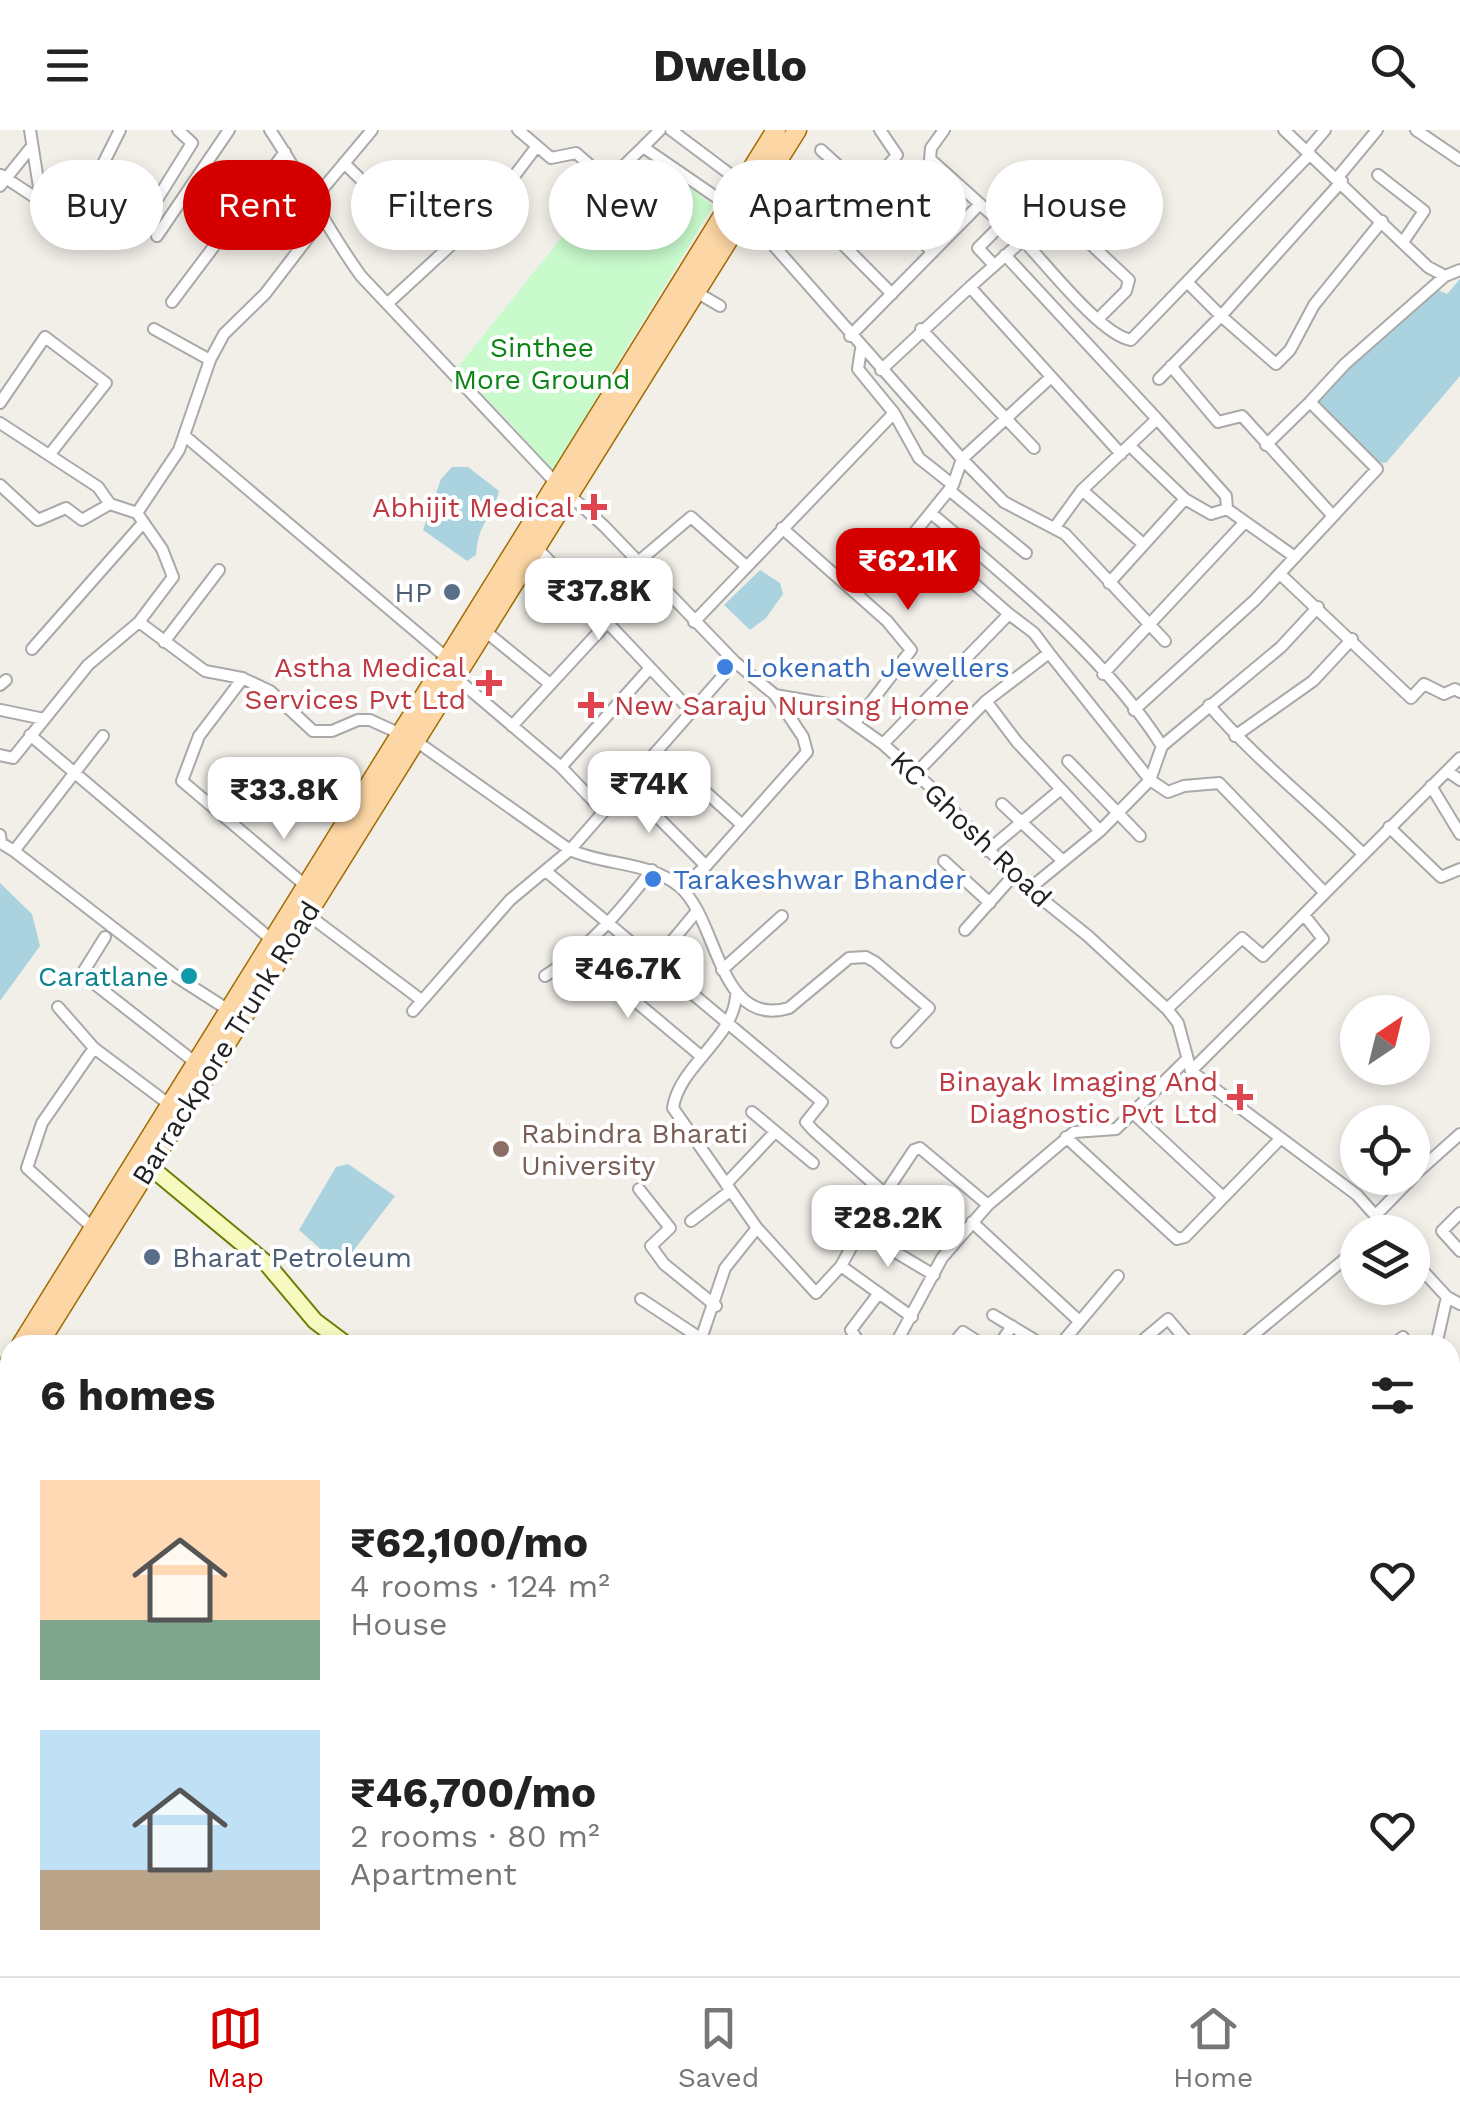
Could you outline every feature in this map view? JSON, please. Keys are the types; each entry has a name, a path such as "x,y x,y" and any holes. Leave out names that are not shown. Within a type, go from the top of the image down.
{"main road":[{"name":"Barrackpore Trunk Road","path":"758,160 776,130"},
{"name":"Barrackpore Trunk Road","path":"775,160 797,130"},
{"name":"Barrackpore Trunk Road","path":"27,1335 196,1063 308,914 408,737 446,658 555,482 713,247"},
{"name":"Barrackpore Trunk Road","path":"44,1335 149,1166 272,940 408,737 456,678 696,292 718,250"}],"street":[{"path":"30,130 34,160"},
{"path":"105,160 120,130"},
{"path":"163,190 192,143 178,130"},
{"path":"163,229 229,130"},
{"path":"270,130 290,160"},
{"path":"331,178 372,130"},
{"path":"523,132 551,158 576,153 608,181 660,130"},
{"path":"671,130 713,162"},
{"path":"880,130 896,155 892,160"},
{"path":"944,130 931,148 930,159 986,209"},
{"path":"1284,130 1428,268 1445,276"},
{"path":"881,370 921,329 1023,240 1098,319 1121,338 1130,340 1188,284 1309,153 1325,130"},
{"path":"1159,379 1221,316 1340,180 1376,130"},
{"path":"1416,130 1460,160"},
{"path":"30,195 2,179 32,146"},
{"path":"388,303 487,212 536,146"},
{"path":"643,146 713,193"},
{"path":"821,150 832,160"},
{"path":"172,302 285,152"},
{"path":"344,162 351,169"},
{"path":"1378,176 1424,211 1403,242"},
{"path":"850,336 980,204"},
{"path":"1188,284 1276,364 1290,350 1314,305 1382,220"},
{"path":"331,237 360,276 555,482 774,696 802,737 806,752 682,888"},
{"path":"986,240 978,248 994,265"},
{"path":"32,649 140,518 185,436 210,360 224,334 265,294 299,250"},
{"path":"774,250 1004,502 1055,527 1165,641"},
{"path":"848,250 892,294"},
{"path":"1098,250 1130,283 1098,319"},
{"path":"1005,255 1226,496 1228,509 1295,557"},
{"path":"1266,445 1345,364 1445,276 1460,270"},
{"path":"970,287 1050,378 1126,450 1205,512 1228,509"},
{"path":"696,292 720,306"},
{"path":"154,329 210,360"},
{"path":"921,329 1034,448"},
{"path":"0,403 45,337 106,383 50,454"},
{"path":"861,349 858,368 894,413 919,458 1026,554"},
{"path":"1171,366 1218,422 1242,416 1333,516"},
{"path":"1050,378 962,460 951,487 915,532 1034,633 1150,780 1168,792 1184,786 1219,783 1325,894"},
{"path":"1134,710 1280,574 1377,469 1310,402"},
{"path":"694,622 894,413"},
{"path":"1055,527 1082,490 1157,419"},
{"path":"0,423 98,487 110,504 140,518 162,549 173,577 139,622 88,665 13,758 1,760"},
{"path":"185,436 446,658"},
{"path":"1082,490 1142,543"},
{"path":"2,491 38,520 66,508 82,520 110,504"},
{"path":"1108,582 1185,499"},
{"path":"931,512 1046,612 1104,674 1162,746"},
{"path":"638,562 690,517 746,566"},
{"path":"1104,674 1244,522"},
{"path":"782,528 887,621 911,650 855,723"},
{"path":"537,548 690,710"},
{"path":"164,642 219,570"},
{"path":"1280,574 1411,698 1424,684 1444,694 1454,689 1460,692"},
{"path":"1028,889 1100,831 1150,780 1162,746 1281,648 1318,607"},
{"path":"883,744 1009,614"},
{"path":"139,622 205,671 243,678 270,691 313,731 332,731 358,720 408,737 570,850 652,870 682,888 712,935 722,970 736,996 772,1010 784,1010 849,958 866,957 929,1008 897,1042"},
{"path":"512,726 607,622"},
{"path":"485,631 550,684"},
{"path":"1235,736 1313,680 1352,639"},
{"path":"916,773 986,701 1049,654"},
{"path":"413,1010 510,900 570,850 736,662"},
{"path":"560,767 650,668"},
{"path":"243,678 199,736 182,781 306,886"},
{"path":"456,678 560,767 602,810"},
{"name":"KC Ghosh Road","path":"774,696 827,704 916,773 1013,876 1088,936 1167,1009 1178,1023 1188,1066"},
{"path":"986,701 1100,831"},
{"path":"1209,705 1235,736 1362,854"},
{"path":"1,710 44,718"},
{"path":"30,735 272,940"},
{"path":"14,851 103,736"},
{"path":"1167,1009 1242,938 1262,956 1460,758"},
{"path":"1068,760 1140,836"},
{"path":"1447,771 1460,780"},
{"path":"688,776 740,823"},
{"path":"626,785 706,866"},
{"path":"1431,786 1460,834"},
{"path":"987,851 1061,789"},
{"path":"1002,804 1063,860"},
{"path":"1388,827 1441,876 1460,870"},
{"path":"0,836 1,843 148,955 235,1014"},
{"path":"944,861 990,903"},
{"path":"546,976 579,954 608,926 652,870"},
{"path":"547,872 822,1102 806,1122 910,1215 955,1242"},
{"path":"966,930 1013,876"},
{"path":"653,964 697,911"},
{"path":"308,914 420,1000"},
{"path":"902,1335 955,1242 988,1204 1066,1136 1116,1129 1323,939 1304,915"},
{"path":"722,970 782,916"},
{"path":"105,937 82,974 196,1063"},
{"path":"579,954 702,1057"},
{"path":"736,996 726,1022 674,1097 672,1108 757,1228 816,1293 842,1266 882,1192 914,1150 920,1148 988,1204"},
{"path":"58,1007 94,1048 170,1105"},
{"path":"94,1048 42,1123 27,1168 94,1228"},
{"path":"1188,1066 1357,1195 1374,1215"},
{"path":"752,1112 813,1163"},
{"path":"1133,1113 1223,1197"},
{"path":"691,1221 728,1188 775,1132"},
{"path":"1430,1161 1460,1134"},
{"path":"1066,1136 1174,1238 1185,1237 1280,1138"},
{"path":"149,1166 266,1264 315,1321 334,1335"},
{"path":"639,1189 670,1228 651,1246 664,1264 716,1306"},
{"path":"1376,1215 1395,1195"},
{"path":"1460,1214 1442,1231 1460,1251"},
{"path":"972,1222 1078,1320"},
{"path":"704,1335 725,1268 757,1228"},
{"path":"860,1231 934,1275"},
{"path":"1253,1335 1340,1263"},
{"path":"842,1266 912,1317"},
{"path":"1067,1335 1118,1276"},
{"path":"1430,1276 1455,1299 1440,1335"},
{"path":"854,1335 851,1330 878,1293"},
{"path":"641,1298 690,1335"},
{"path":"994,1315 1027,1335"},
{"path":"1150,1335 1168,1319 1182,1335"},
{"path":"1006,1335 1012,1326"}],"green space":[{"name":"Sinthee More Ground","path":"693,190 713,206 693,239"},
{"name":"Sinthee More Ground","path":"551,250 686,250 553,470 458,367"}],"water":[{"path":"1460,279 1460,376 1386,463 1375,462 1315,398 1337,373 1438,290 1447,294"},
{"path":"452,467 468,467 499,491 480,534 476,555 467,561 423,530 441,479"},
{"path":"760,570 780,583 783,594 766,618 750,630 724,605"},
{"path":"0,883 32,914 40,946 0,1001"},
{"path":"348,1164 395,1196 341,1267 299,1230 336,1167"}],"place":[{"name":"Abhijit Medical","path":"594,507"},
{"name":"HP","path":"452,592"},
{"name":"Lokenath Jewellers","path":"725,667"},
{"name":"Astha Medical Services Pvt Ltd","path":"489,683"},
{"name":"New Saraju Nursing Home","path":"591,705"},
{"name":"Tarakeshwar Bhander","path":"653,879"},
{"name":"Caratlane","path":"189,976"},
{"name":"Binayak Imaging And Diagnostic Pvt Ltd","path":"1240,1097"},
{"name":"Rabindra Bharati University","path":"501,1149"},
{"name":"Bharat Petroleum","path":"152,1257"}]}
